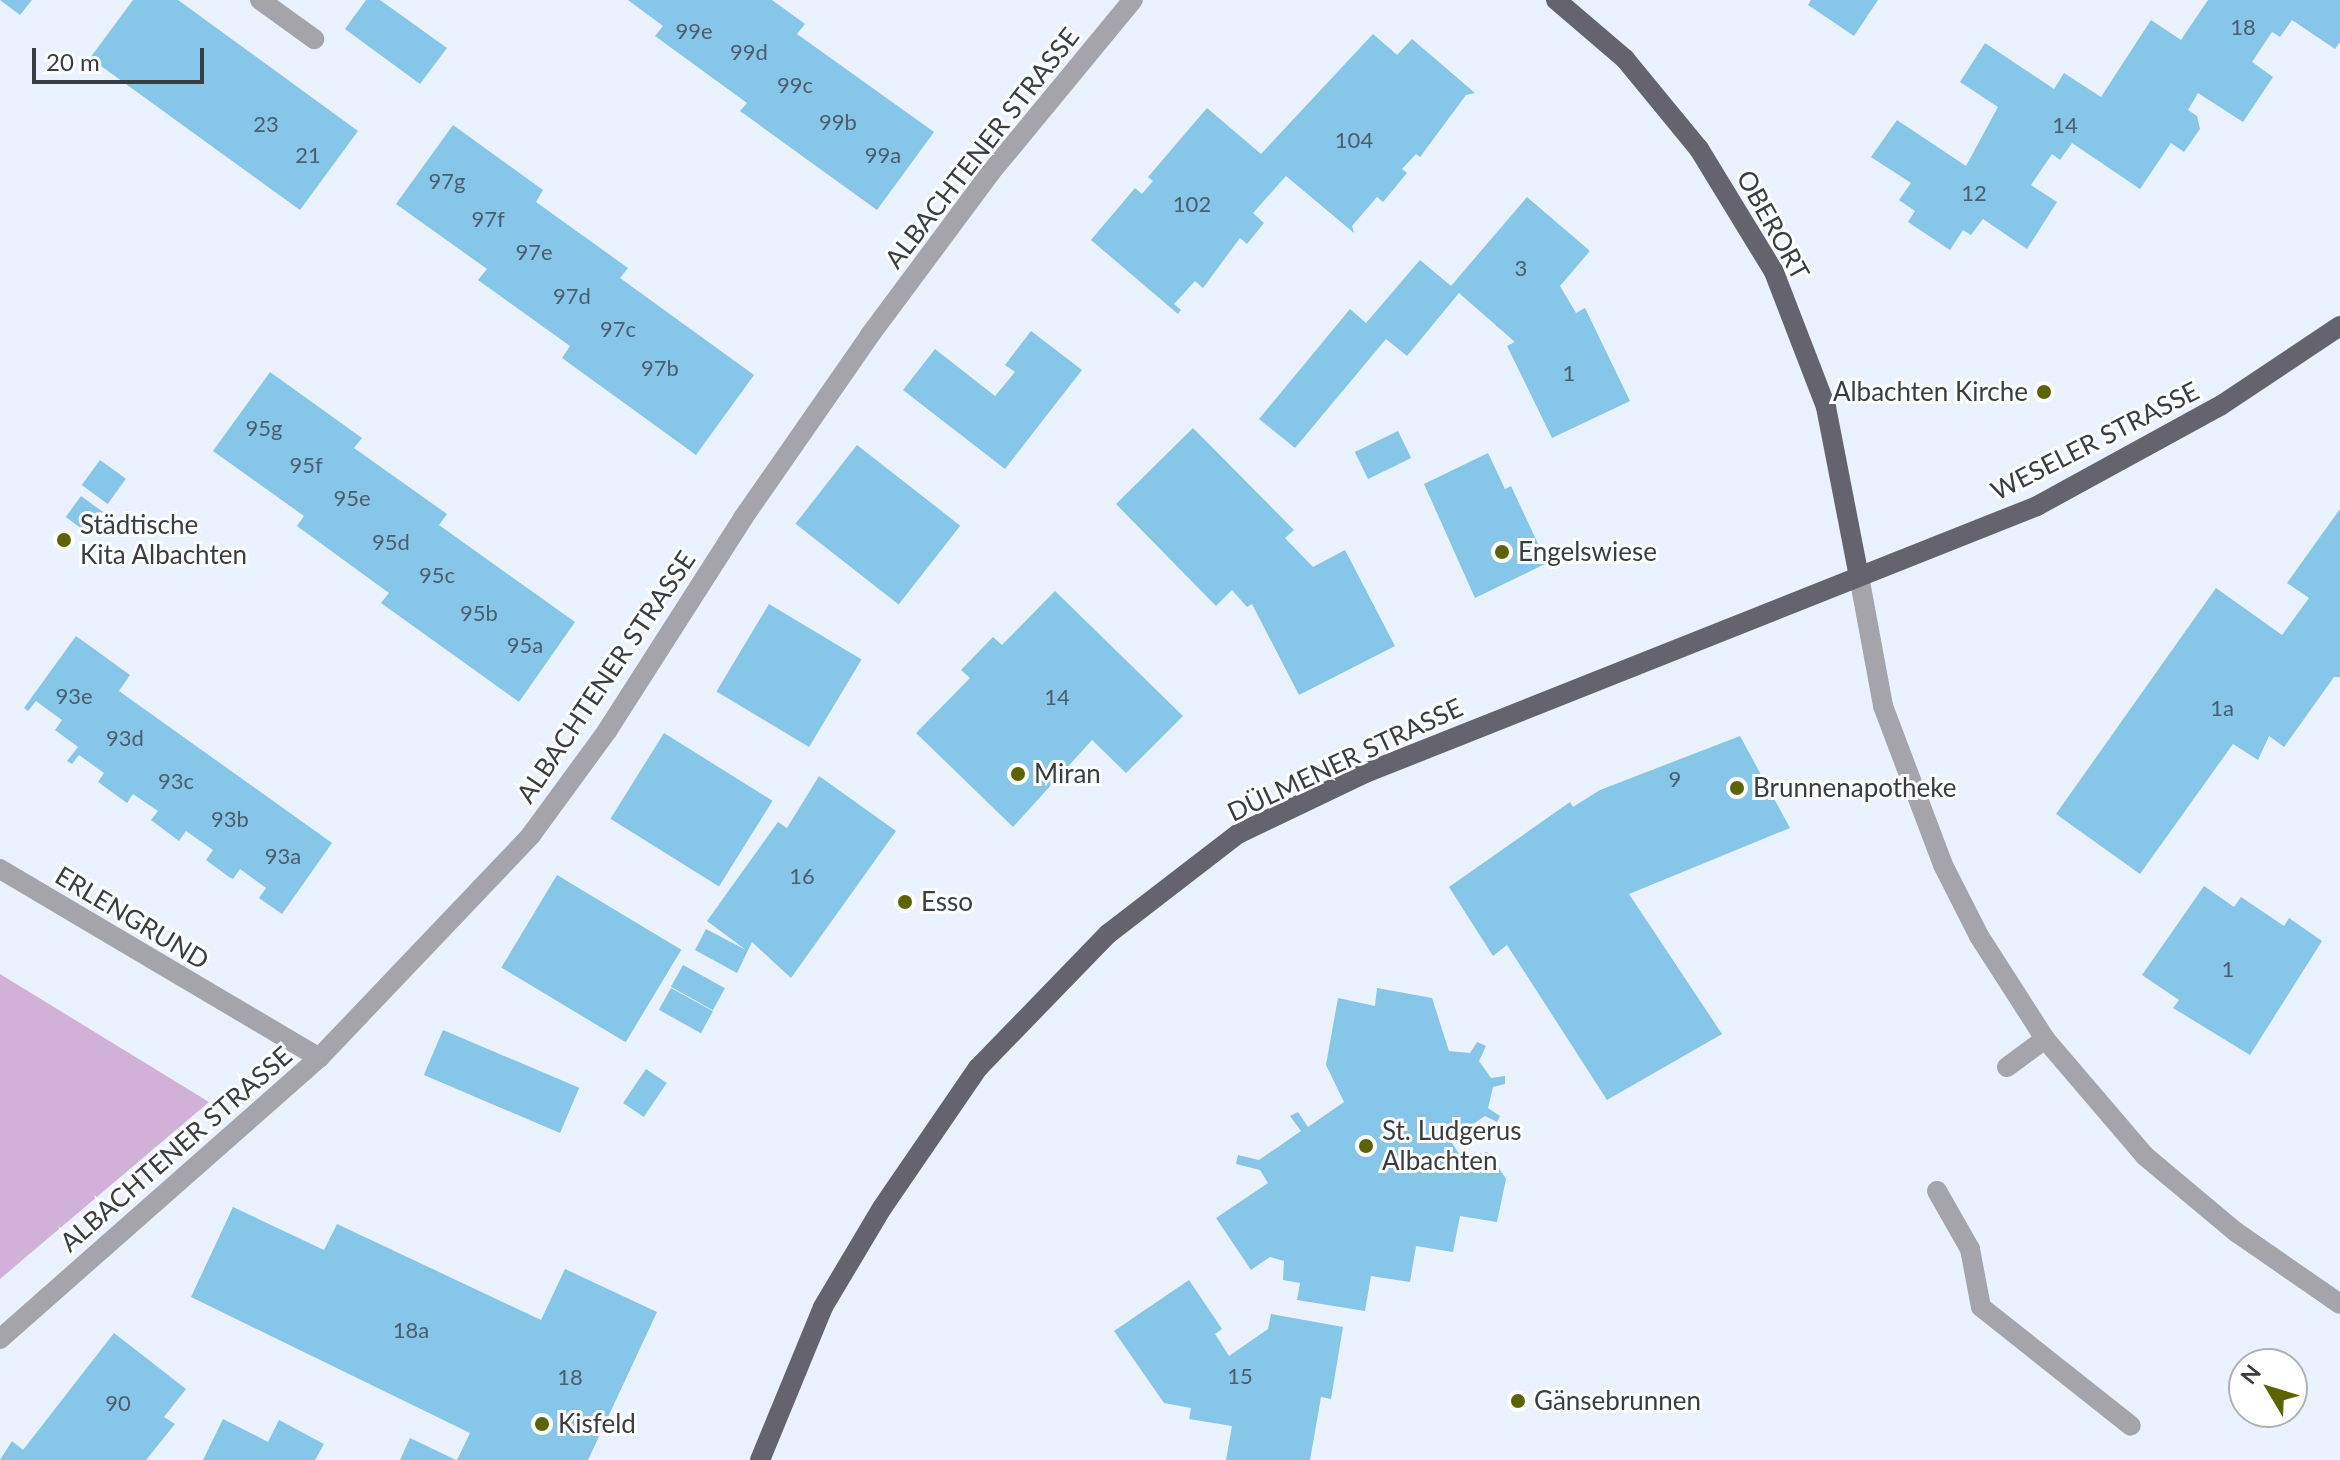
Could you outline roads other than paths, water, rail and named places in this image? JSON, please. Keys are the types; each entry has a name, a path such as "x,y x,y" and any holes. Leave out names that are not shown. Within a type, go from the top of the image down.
{"main road":[{"name":"OBERORT","path":"1556,0 1625,59 1699,149 1774,272 1826,407 1859,576"},
{"name":"WESELER STRASSE","path":"1859,576 2037,506 2220,406 2340,326"},
{"name":"DÜLMENER STRASSE","path":"760,1460 823,1307 882,1208 978,1068 1108,934 1238,834 1363,774 1859,576"}],"street":[{"path":"260,0 314,39"},
{"name":"ALBACHTENER STRASSE","path":"0,1339 319,1058 531,835 607,731 743,518 870,335 991,172 1133,0"},
{"path":"1859,576 1883,706 1943,865 1979,936 2045,1039 2145,1156 2236,1232 2340,1304"},
{"name":"ERLENGRUND","path":"0,869 319,1058"},
{"path":"2007,1067 2045,1039"},
{"path":"1937,1191 1970,1249 1981,1307 2131,1426"}],"place":[{"name":"Albachten Kirche","path":"2044,392"},
{"name":"Städtische Kita Albachten","path":"64,540"},
{"name":"Engelswiese","path":"1502,552"},
{"name":"Miran","path":"1018,774"},
{"name":"Brunnenapotheke","path":"1737,788"},
{"name":"Esso","path":"905,902"},
{"name":"St. Ludgerus Albachten","path":"1366,1146"},
{"name":"Gänsebrunnen","path":"1518,1401"},
{"name":"Kisfeld","path":"542,1424"}]}
